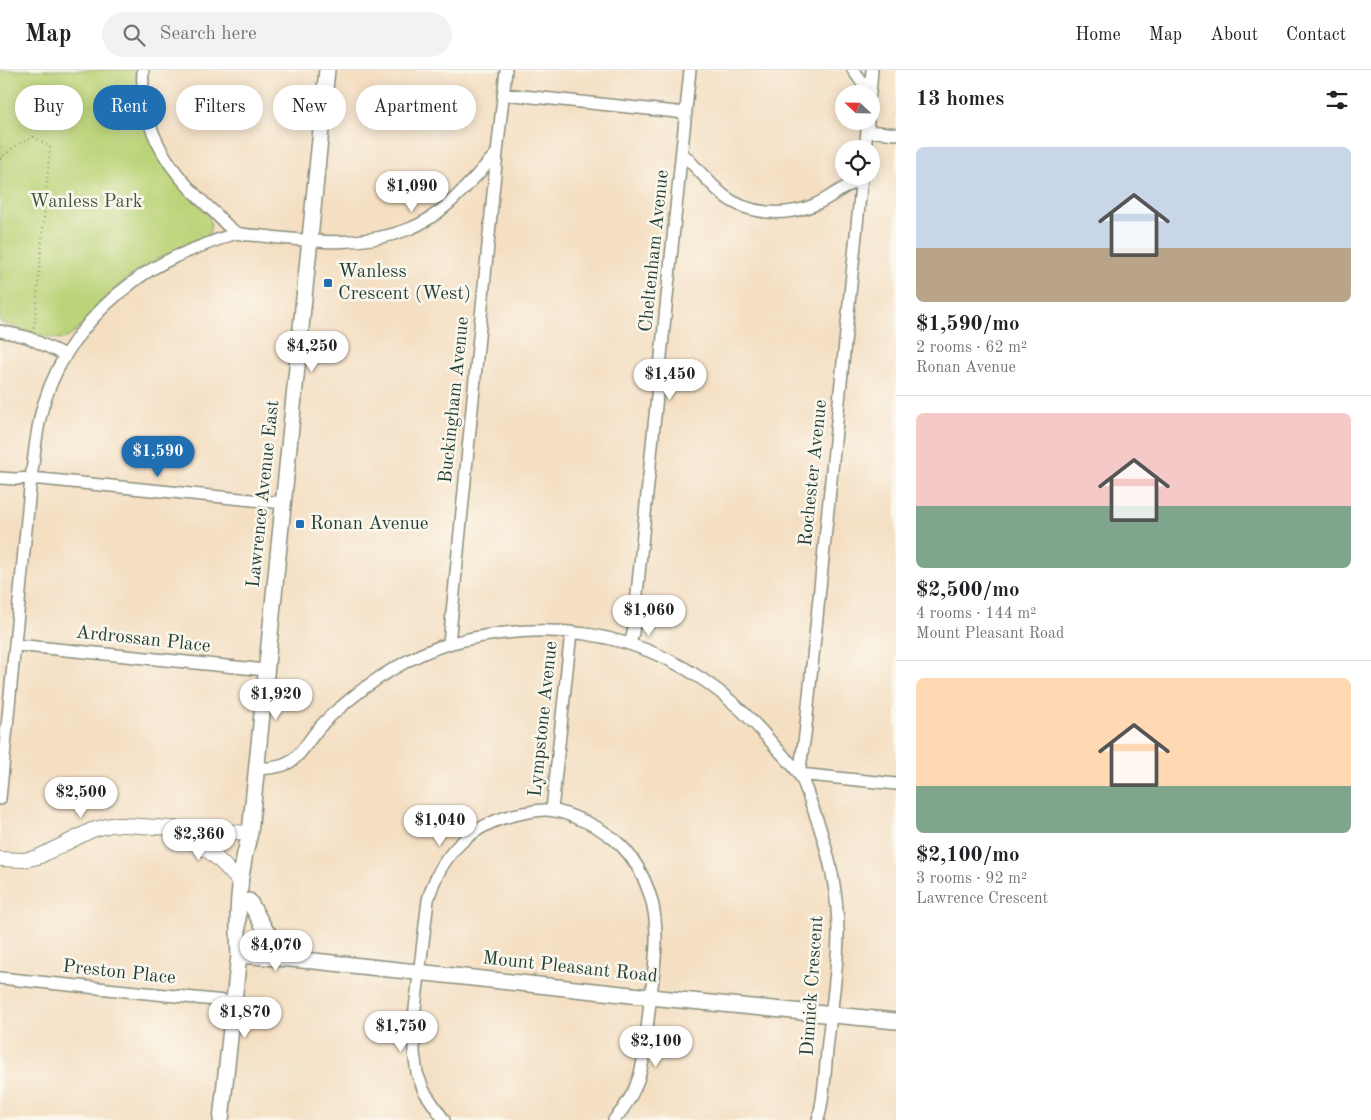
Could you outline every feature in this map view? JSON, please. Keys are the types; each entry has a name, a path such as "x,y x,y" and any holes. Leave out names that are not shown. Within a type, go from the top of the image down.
{"main road":[{"name":"Lawrence Avenue East","path":"239,955 237,929 240,884 244,854 250,833 257,769 327,70"},
{"name":"Lawrence Avenue East","path":"221,1120 239,955 246,930 249,901 253,856 250,833"},
{"path":"249,901 266,931 280,946 314,961"},
{"name":"Mount Pleasant Road","path":"239,955 420,971 650,997 896,1021"}],"street":[{"path":"143,70 143,90 148,114 163,154 188,188 236,232"},
{"name":"Buckingham Avenue","path":"449,644 506,70"},
{"path":"853,70 864,85"},
{"path":"871,85 872,70"},
{"name":"Cheltenham Avenue","path":"630,644 633,634 691,71"},
{"path":"504,94 686,113"},
{"path":"880,129 896,134"},
{"path":"0,798 31,478 38,430 43,405 51,384 65,355 82,331 98,313 133,281 181,255 236,232 310,240 361,241 386,236 410,228 426,221 446,205 497,153"},
{"path":"682,153 725,196 744,207 765,212 785,212 806,208 848,185"},
{"name":"Rochester Avenue","path":"799,774 805,735 861,185"},
{"path":"0,331 36,341 65,355"},
{"path":"0,478 15,480 31,478 283,503"},
{"name":"Dinnick Crescent","path":"257,769 284,766 292,760 320,727 354,697 403,665 449,644 487,635 529,630 571,632 630,644 688,670 724,695 755,723 799,774 820,827 833,885 838,931 818,1120"},
{"name":"Lympstone Avenue","path":"552,810 571,632"},
{"name":"Ardrossan Place","path":"16,645 266,670"},
{"path":"799,774 896,784"},
{"path":"444,1120 424,1091 414,1062 414,1017 428,900 435,879 448,858 472,832 513,815 544,810 552,810 585,820 611,836 626,850 640,871 651,896 654,910 655,938 643,1063 639,1080 622,1112 614,1120"},
{"path":"0,859 24,860 38,857 84,833 111,825 250,833"},
{"path":"165,828 197,843 211,852 228,868 240,884"},
{"name":"Preston Place","path":"0,978 234,1002"}],"path":[{"path":"0,159 15,146 34,137 50,147 33,330 36,341"}],"green space":[{"name":"Wanless Park","path":"0,70 139,70 143,85 93,85 93,130 156,130 168,170 179,185 209,215 211,223 209,235 200,242 176,250 135,273 106,297 81,326 66,338 60,339 44,336 0,322"}],"place":[{"name":"Wanless Crescent (West)","path":"328,283"},
{"name":"Ronan Avenue","path":"300,524"}]}
